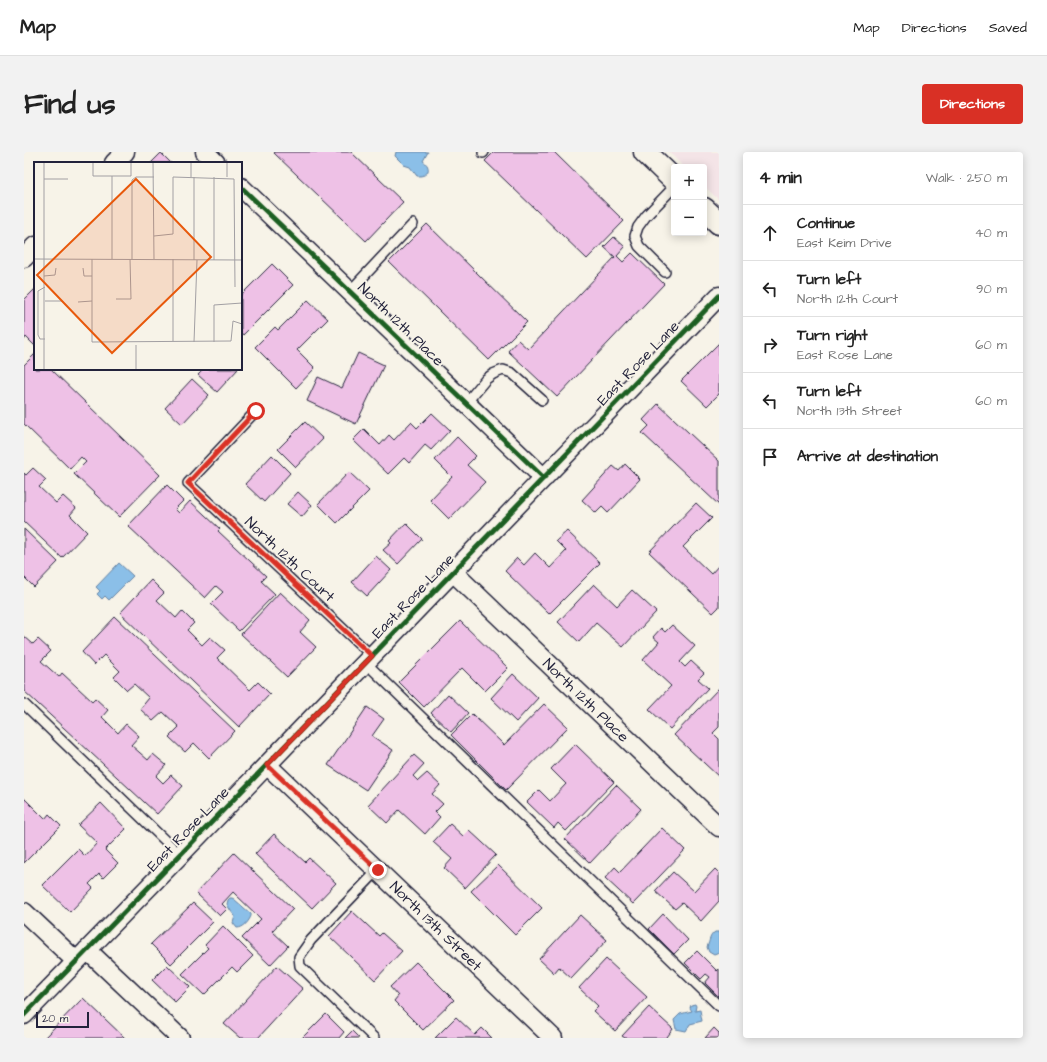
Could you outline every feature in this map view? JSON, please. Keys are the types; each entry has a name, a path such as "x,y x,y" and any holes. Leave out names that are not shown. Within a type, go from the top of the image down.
{"street":[{"path":"115,162 125,152"},
{"path":"205,152 215,162"},
{"path":"645,152 671,177"},
{"name":"North 12th Place","path":"242,188 544,478"},
{"path":"707,212 719,223"},
{"path":"24,258 34,247"},
{"name":"East Rose Lane","path":"24,1015 454,572 719,296"},
{"name":"North 12th Place","path":"454,572 719,827"},
{"name":"North 13th Street","path":"267,765 553,1038"},
{"path":"24,912 82,956 180,1038"}],"lane":[{"path":"665,272 639,246 636,236 638,226 671,190"},
{"path":"350,291 413,224"},
{"path":"466,403 486,379 503,370 512,373 542,400"},
{"name":"North 12th Court","path":"256,411 188,483 369,659 719,1006"},
{"path":"24,704 180,855"},
{"path":"374,1038 300,966 299,957 311,940 378,870"}],"shaded area":[{"path":"669,152 719,152 719,200 707,189 707,164 681,164"}],"water":[{"path":"396,152 428,152 423,161 428,166 427,173 417,176 410,167 404,165 395,156"},
{"path":"119,563 133,576 109,600 105,596 102,599 97,594 100,591 96,587"},
{"path":"230,898 234,899 251,914 248,922 240,928 237,928 233,923 235,916 227,904"},
{"path":"715,932 719,932 719,953 714,955 709,952 707,947"},
{"path":"695,1004 695,1011 700,1010 702,1021 690,1024 686,1031 676,1029 674,1020 680,1014 692,1011 690,1008 691,1005"}],"building":[{"path":"351,152 403,202 366,241 274,153"},
{"path":"494,152 554,152 624,221 587,259 485,161"},
{"path":"161,153 170,162 152,162"},
{"path":"427,224 527,322 489,360 389,262"},
{"path":"614,237 625,247 617,256 623,262 632,253 664,284 557,397 508,351 518,340 528,349 615,257 604,247"},
{"path":"272,264 293,285 243,335 242,294"},
{"path":"34,290 34,345 26,337 24,340 24,300"},
{"path":"308,300 328,319 297,350 315,368 296,388 255,347 275,327 278,330"},
{"path":"719,343 719,394 707,406 681,381"},
{"path":"358,353 384,365 356,424 307,401 318,377 342,388"},
{"path":"34,355 34,370 52,370 160,475 119,517 74,474 86,462 81,457 70,469 24,424 24,365"},
{"path":"203,370 237,370 217,392 198,375"},
{"path":"192,379 209,395 182,424 165,408"},
{"path":"658,404 719,461 719,505 642,433 649,426 643,420"},
{"path":"432,413 450,430 431,450 425,445 409,463 404,458 388,474 353,440 364,429 380,445 389,435 394,440 411,422 417,428"},
{"path":"305,422 323,439 296,467 278,449"},
{"path":"457,437 476,456 467,465 485,482 449,519 430,500 452,477 435,460"},
{"path":"272,455 290,473 264,502 245,484"},
{"path":"625,464 640,479 608,513 602,507 596,513 582,500 613,466 619,471"},
{"path":"33,468 46,480 39,487 56,503 63,496 76,508 70,515 87,532 62,558 24,522 24,473 26,475"},
{"path":"349,472 369,491 337,523 318,504"},
{"path":"167,485 183,501 175,509 179,513 190,501 220,529 218,531 266,576 261,581 275,594 239,631 211,604 223,592 216,586 205,598 128,526"},
{"path":"298,492 312,505 302,517 287,504"},
{"path":"696,503 712,518 683,547 711,574 719,565 719,607 713,613 649,552"},
{"path":"406,523 422,539 398,564 383,550 391,543 389,541"},
{"path":"24,529 58,562 34,587 24,577"},
{"path":"567,531 600,563 549,614 505,571 517,558 524,565 535,553 550,568 566,551 556,541"},
{"path":"376,556 391,570 367,596 352,582"},
{"path":"151,580 164,593 157,600 176,618 182,611 194,623 187,630 202,645 210,637 225,650 217,658 250,690 258,682 270,694 239,727 120,613"},
{"path":"594,584 617,606 632,590 656,612 623,647 596,623 579,642 558,622"},
{"path":"280,592 310,620 300,632 316,647 287,677 241,634"},
{"path":"115,617 235,731 209,758 194,743 185,752 169,737 179,727 163,712 153,721 140,709 149,698 134,684 127,690 114,677 120,671 104,655 94,665 82,652"},
{"path":"460,621 508,668 485,691 462,668 424,707 399,682"},
{"path":"672,625 695,646 680,662 685,667 691,661 704,673 698,679 708,688 670,729 649,709 671,686 643,660 659,642 653,637 661,628 665,632"},
{"path":"24,636 33,644 38,639 51,651 41,661 59,677 62,673 92,701 95,698 108,710 102,717 118,733 126,724 139,736 131,745 148,760 153,754 166,765 156,776 163,783 171,775 183,786 157,814 24,691"},
{"path":"513,674 538,698 516,722 491,698"},
{"path":"719,688 719,727 713,733 719,739 719,777 674,735"},
{"path":"448,694 468,713 451,732 431,713"},
{"path":"544,704 568,727 506,790 451,735 472,714 504,745"},
{"path":"367,707 384,719 372,736 393,750 366,790 328,765"},
{"path":"575,744 614,782 566,831 558,823 554,828 527,802 539,790 550,801 566,784 551,769"},
{"path":"414,755 424,764 413,776 418,781 427,773 440,785 432,794 443,804 435,812 440,817 425,834 399,810 387,823 368,805"},
{"path":"616,785 641,809 590,863 565,839"},
{"path":"24,798 45,819 49,814 61,826 24,863"},
{"path":"101,803 126,829 105,850 118,863 103,878 99,874 89,884 93,888 70,912 42,885 78,849 85,856 97,843 78,825"},
{"path":"450,824 463,836 469,830 496,855 465,888 444,868 452,859 433,842"},
{"path":"662,828 685,850 633,904 605,878 615,867 620,872"},
{"path":"274,834 305,862 309,858 336,883 312,908 255,854"},
{"path":"234,853 293,909 272,931 288,946 270,965 242,938 261,919 233,892 222,904 227,909 220,916 196,893"},
{"path":"498,865 542,908 515,935 471,891"},
{"path":"715,869 719,873 719,901 701,921 682,903 675,909 655,891 673,872 694,891"},
{"path":"193,903 213,922 171,964 151,944"},
{"path":"352,911 379,936 382,933 402,951 375,980 329,936"},
{"path":"663,914 688,940 674,954 649,929"},
{"path":"580,915 607,940 571,978 559,967 554,973 539,959"},
{"path":"223,926 253,956 237,972 232,967 204,995 182,974 208,948 205,945"},
{"path":"697,951 717,971 719,969 719,997 705,983 710,977 706,974 701,979 685,963"},
{"path":"606,959 647,997 615,1031 593,1011 598,1006 579,988"},
{"path":"416,962 454,1000 423,1030 394,1001 398,996 390,987"},
{"path":"167,965 190,987 175,1002 152,980"},
{"path":"277,966 303,989 258,1038 240,1038 224,1024"},
{"path":"83,998 125,1038 44,1038"},
{"path":"649,1007 673,1029 667,1037 668,1038 625,1038 622,1036"},
{"path":"326,1014 344,1032 339,1038 302,1038"},
{"path":"456,1017 475,1035 482,1028 492,1038 435,1038"},
{"path":"714,1028 719,1033 719,1038 705,1038"},
{"path":"352,1031 359,1038 345,1038"}],"cycle path":[{"path":"242,188 544,478"},
{"path":"24,1015 719,296"}],"route":[{"path":"256,411 188,483 372,656 267,765 378,870"}]}
